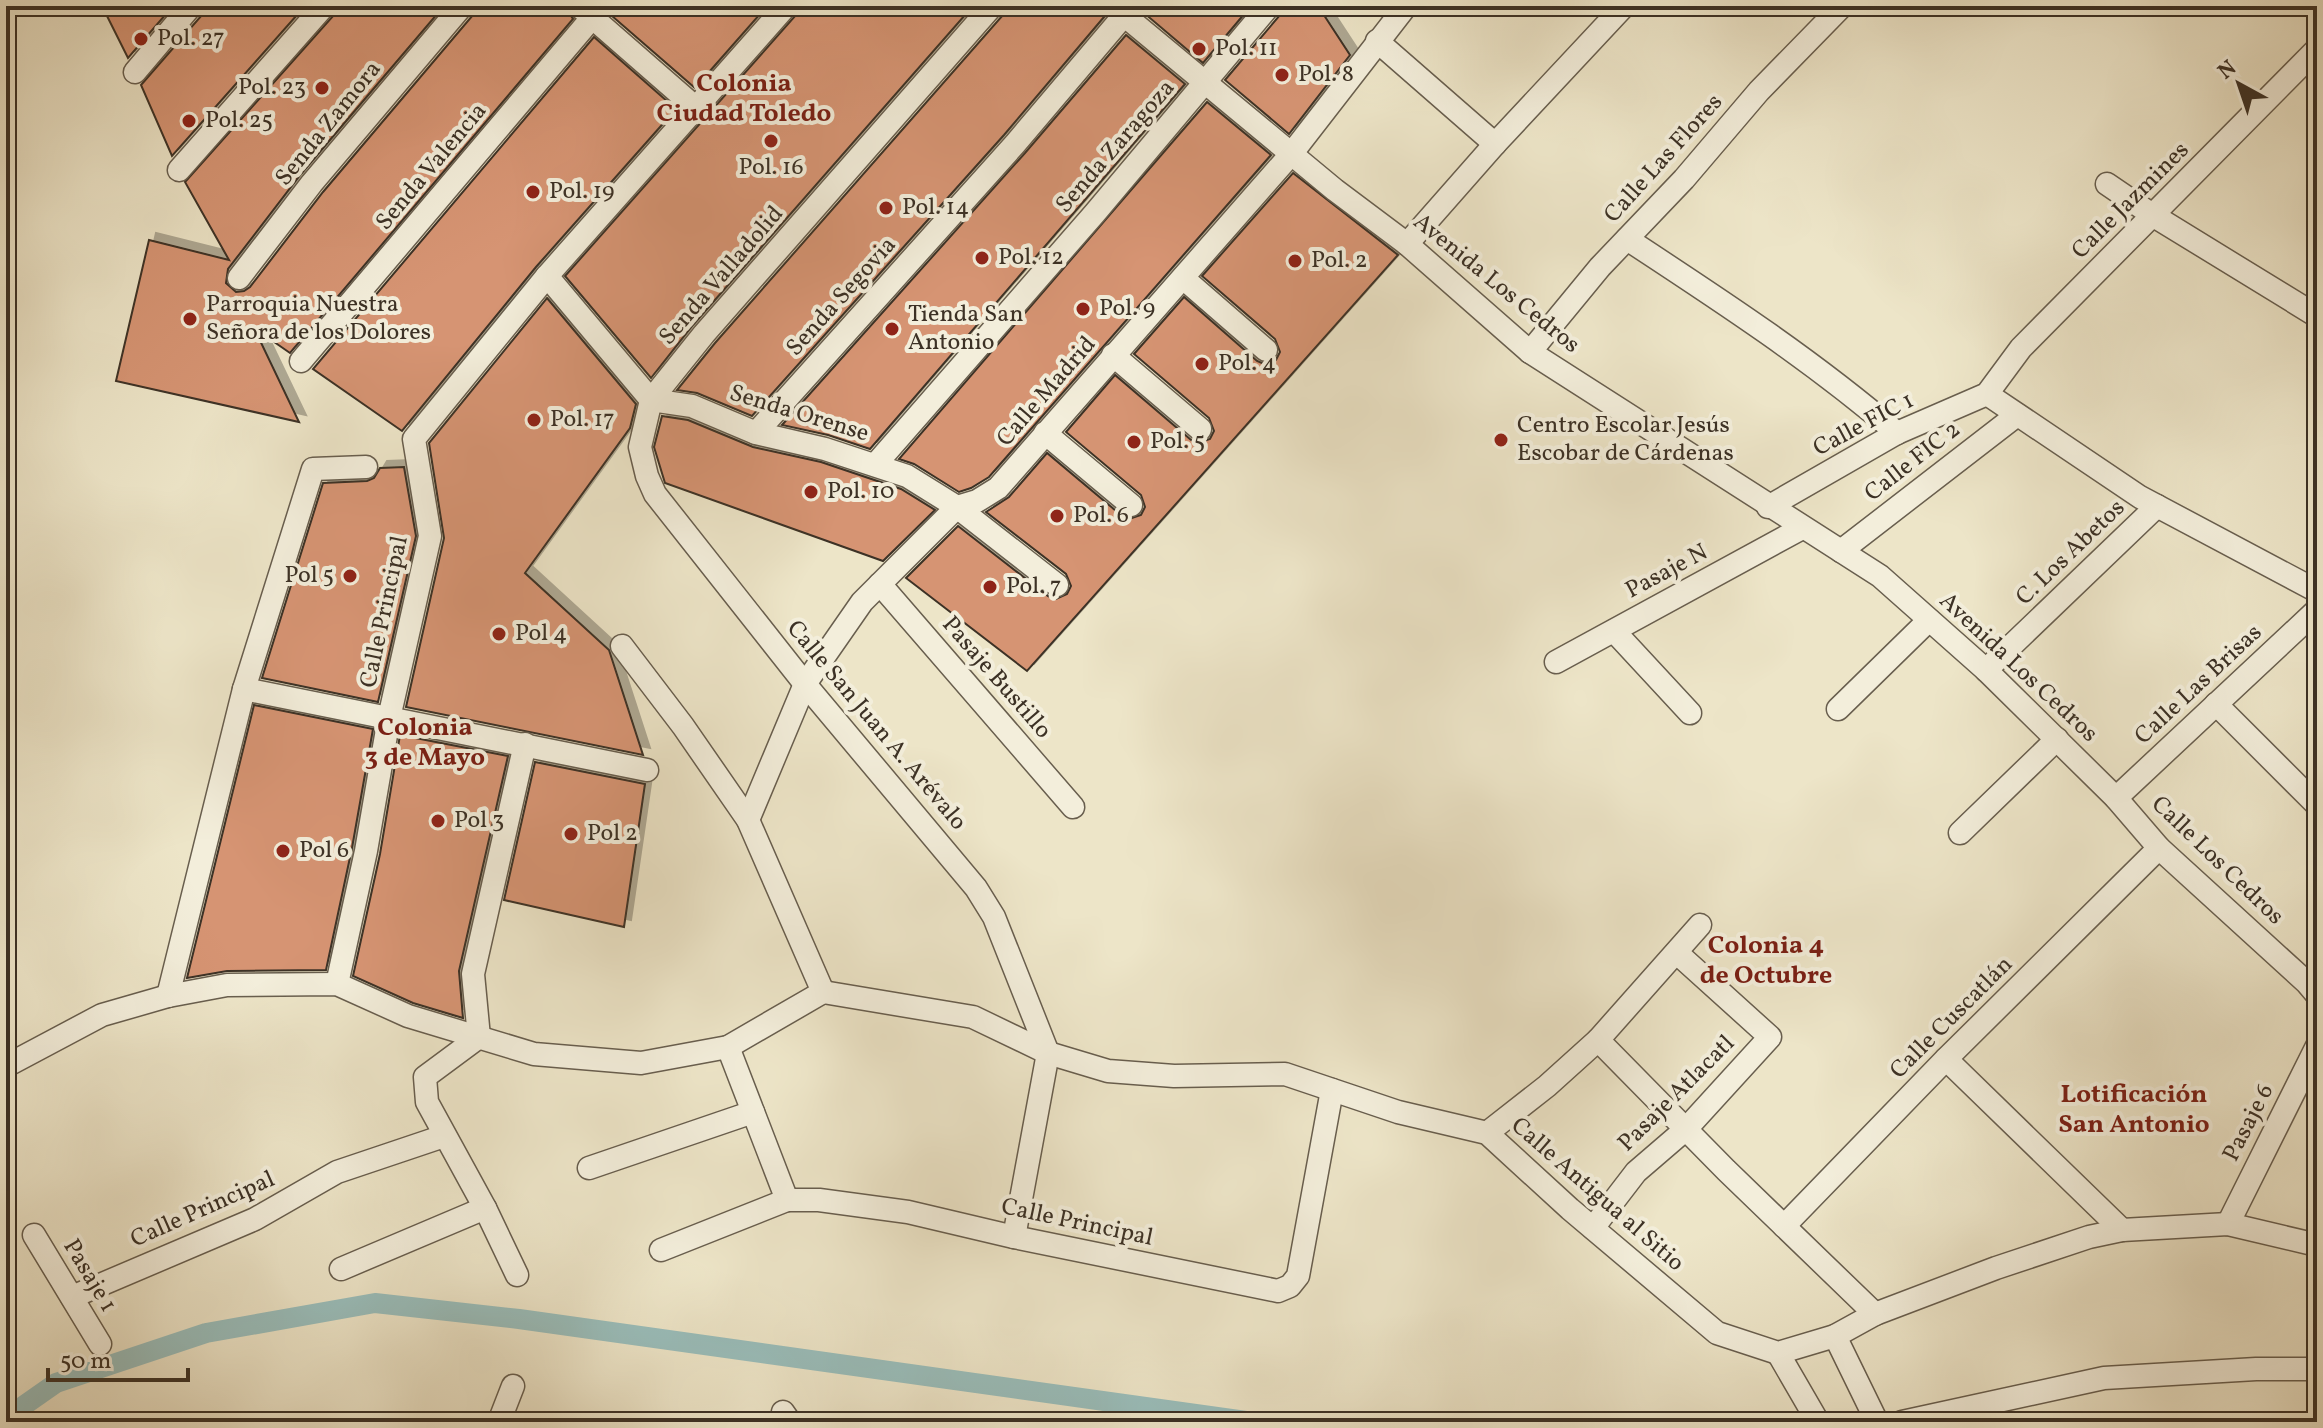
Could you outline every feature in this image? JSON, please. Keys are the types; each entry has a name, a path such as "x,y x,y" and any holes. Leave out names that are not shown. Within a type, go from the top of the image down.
{"street":[{"path":"135,72 191,6"},
{"path":"179,170 324,6"},
{"name":"Senda Zamora","path":"239,278 312,183 462,6"},
{"path":"651,400 547,276 786,6"},
{"name":"Senda Valladolid","path":"651,400 704,334 992,6"},
{"name":"Senda Zaragoza","path":"875,465 1269,6"},
{"name":"Calle Madrid","path":"957,507 977,501 998,488 1292,153 1406,6"},
{"path":"1407,244 1624,6"},
{"name":"Calle Las Flores","path":"1530,352 1759,91 1842,6"},
{"name":"Avenida Los Cedros","path":"1123,9 1205,83 1407,244 1530,352 1880,576 1986,670 2116,798"},
{"name":"Senda Segovia","path":"756,433 1015,144 1123,9"},
{"path":"591,10 696,108"},
{"name":"Senda Valencia","path":"301,361 591,10"},
{"path":"1377,41 1495,144"},
{"name":"Calle Jazmines","path":"1987,394 2021,348 2317,49"},
{"path":"2107,184 2317,316"},
{"path":"1627,239 1751,320 1853,395 1897,433"},
{"name":"Calle Principal","path":"337,984 366,851 389,718 430,536 414,439 547,276"},
{"path":"1183,278 1266,350"},
{"path":"1113,355 1200,429"},
{"path":"1987,394 2157,506 2317,591"},
{"name":"Calle FIC 1","path":"1768,507 1897,433 1987,394"},
{"name":"Senda Orense","path":"651,400 692,406 756,433 825,449 907,476 957,507 1057,585"},
{"name":"Calle San Juan A. Arévalo","path":"651,400 640,447 655,494 805,684 976,888 994,917 1048,1053"},
{"name":"Calle FIC 2","path":"1841,551 2017,415"},
{"path":"1045,433 1131,505"},
{"path":"168,996 244,689 313,469 366,467"},
{"name":"C. Los Abetos","path":"1986,670 2157,506"},
{"path":"748,820 805,684 862,602 957,507"},
{"name":"Pasaje N","path":"1556,662 1802,528"},
{"name":"Pasaje Bustillo","path":"880,584 1073,807"},
{"name":"Calle Las Brisas","path":"2116,798 2317,610"},
{"path":"1838,709 1929,620"},
{"path":"1614,631 1690,713"},
{"path":"6,1066 102,1015 168,996 227,985 337,984 408,1016 534,1054 641,1063 728,1047 823,992 748,820 683,726 622,646"},
{"path":"244,689 647,770"},
{"path":"2216,704 2317,805"},
{"path":"1960,833 2057,739"},
{"path":"479,1037 473,974 525,744"},
{"name":"Calle Los Cedros","path":"2116,798 2159,848 2317,995"},
{"name":"Calle Cuscatlán","path":"1784,1226 1946,1059 2159,848"},
{"path":"1487,1133 1547,1086 1598,1040 1700,925"},
{"name":"Pasaje Atlacatl","path":"1593,1228 1636,1172 1686,1129 1770,1037 1677,953"},
{"name":"Calle Antigua al Sitio","path":"823,992 973,1017 1048,1053 1108,1071 1174,1076 1285,1074 1398,1112 1487,1133 1717,1333 1778,1353"},
{"path":"479,1037 425,1077 427,1102 485,1208 517,1275"},
{"path":"1598,1040 1875,1314"},
{"name":"Pasaje 6","path":"2228,1224 2317,1046"},
{"path":"728,1047 787,1200"},
{"path":"1014,1237 1048,1053"},
{"path":"1946,1059 2122,1230"},
{"name":"Calle Principal","path":"661,1250 787,1200 819,1200 908,1212 1278,1291 1290,1286 1298,1276 1332,1090"},
{"path":"589,1168 753,1112"},
{"name":"Calle Principal","path":"72,1297 255,1219 337,1172 444,1136"},
{"path":"341,1269 485,1208"},
{"path":"1818,1422 1778,1353 1835,1336 1875,1314 1996,1268 2089,1237 2122,1230 2228,1224 2317,1245"},
{"name":"Pasaje 1","path":"34,1235 100,1344"},
{"path":"1835,1336 1877,1422"},
{"path":"1902,1422 2104,1378 2256,1369 2317,1369"},
{"path":"499,1422 513,1386"}],"building":[{"name":"Pol. 27","path":"102,6 173,6 128,58"},
{"name":"Pol. 25","path":"205,6 305,6 172,156 141,85 202,15"},
{"path":"338,6 444,6 301,174 228,269 226,283 236,292 250,287 323,192 473,15 476,6 565,6 573,19 290,353 254,328 299,422 116,381 149,240 229,260 185,182 334,15"},
{"path":"616,6 767,6 695,88 612,16"},
{"name":"Pol. 16","path":"800,6 973,6 693,325 651,378 565,276 796,15"},
{"name":"Pol. 14","path":"1006,6 1099,6 1104,17 1004,135 752,416 697,393 677,390 1003,15"},
{"path":"1146,6 1251,6 1203,63 1144,13"},
{"name":"Pol. 8","path":"1283,6 1318,6 1350,55 1289,134 1225,80 1280,15"},
{"name":"Pol. 12","path":"1126,35 1185,84 870,449 828,435 782,425 1025,153"},
{"name":"Pol. 19","path":"594,37 676,109 536,267 402,431 313,369"},
{"name":"Pol. 9","path":"1207,102 1271,155 989,477 959,492 914,464 899,459"},
{"path":"1293,173 1398,255 1027,671 906,578 958,526 1048,596 1056,599 1067,594 1071,586 1066,574 986,512 1009,497 1047,453 1122,516 1129,519 1141,515 1145,507 1141,495 1066,432 1115,375 1191,440 1198,443 1210,439 1214,431 1209,418 1134,354 1184,297 1257,361 1264,364 1276,360 1280,352 1275,339 1202,276"},
{"path":"547,298 636,404 630,428 525,573 609,650 643,755 406,707 444,538 429,443"},
{"name":"Pol. 10","path":"662,416 688,420 753,447 821,462 901,489 935,510 883,561 665,483 654,447"},
{"name":"Pol 5","path":"404,467 416,536 378,702 262,678 323,483 367,481 374,478 380,468"},
{"name":"Pol 6","path":"254,705 373,729 326,970 227,971 187,978"},
{"name":"Pol 3","path":"400,735 508,756 459,971 463,1018 413,1003 353,976 380,854"},
{"name":"Pol 2","path":"535,762 645,784 624,927 504,900"}],"waterway":[{"path":"6,1418 56,1383 206,1333 375,1303 519,1319 1253,1422"}],"place":[{"name":"Pol. 27","path":"141,39"},
{"name":"Pol. 11","path":"1199,49"},
{"name":"Pol. 8","path":"1282,75"},
{"name":"Pol. 23","path":"322,88"},
{"name":"Pol. 25","path":"189,121"},
{"name":"Pol. 16","path":"771,141"},
{"name":"Pol. 19","path":"533,192"},
{"name":"Pol. 14","path":"886,208"},
{"name":"Pol. 12","path":"982,258"},
{"name":"Pol. 2","path":"1295,261"},
{"name":"Pol. 9","path":"1083,309"},
{"name":"Parroquia Nuestra Señora de los Dolores","path":"190,319"},
{"name":"Tienda San Antonio","path":"892,329"},
{"name":"Pol. 4","path":"1202,364"},
{"name":"Pol. 17","path":"534,420"},
{"name":"Centro Escolar Jesús Escobar de Cárdenas","path":"1501,440"},
{"name":"Pol. 5","path":"1134,442"},
{"name":"Pol. 10","path":"811,492"},
{"name":"Pol. 6","path":"1057,516"},
{"name":"Pol 5","path":"350,576"},
{"name":"Pol. 7","path":"990,587"},
{"name":"Pol 4","path":"499,634"},
{"name":"Pol 3","path":"438,821"},
{"name":"Pol 2","path":"571,834"},
{"name":"Pol 6","path":"283,851"}],"district":[{"name":"Colonia Ciudad Toledo","path":"744,99"},
{"name":"Colonia 3 de Mayo","path":"425,743"},
{"name":"Colonia 4 de Octubre","path":"1766,961"},
{"name":"Lotificación San Antonio","path":"2134,1110"}]}
